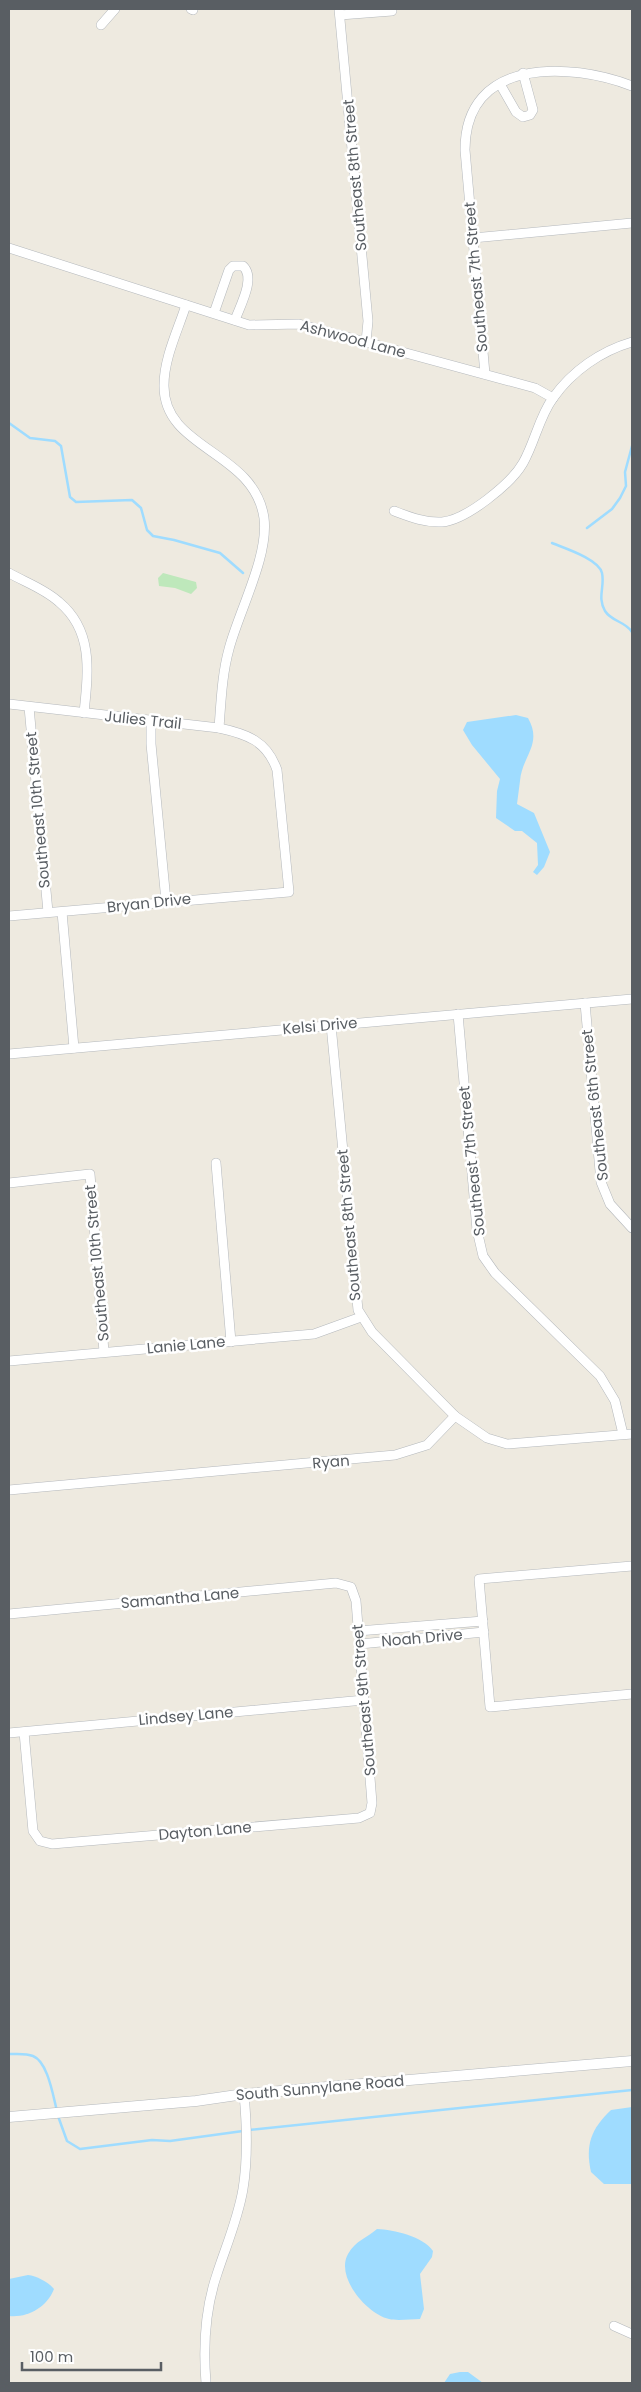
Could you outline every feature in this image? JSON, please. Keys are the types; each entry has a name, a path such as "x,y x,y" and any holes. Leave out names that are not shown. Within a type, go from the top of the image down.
{"street":[{"path":"101,26 115,9"},
{"path":"340,12 392,11"},
{"name":"Southeast 8th Street","path":"340,12 368,320 366,342"},
{"path":"500,84 516,112 523,116 530,115 533,110 522,73 581,72 632,86"},
{"name":"Southeast 7th Street","path":"485,374 465,143 469,118 479,102 500,84 514,75 522,73"},
{"path":"473,238 632,223"},
{"name":"Ashwood Lane","path":"9,248 214,314 256,325 299,324 535,388 553,398"},
{"path":"214,314 229,270 233,266 243,266 247,270 248,279 236,320"},
{"path":"186,305 165,371 166,404 180,428 230,464 245,478 258,498 264,525 263,547 227,656 219,728"},
{"path":"394,511 432,522 450,521 466,513 494,494 513,477 524,461 553,398 564,384 585,365 608,351 632,342"},
{"path":"9,573 59,601 80,628 88,659 84,713"},
{"name":"Julies Trail","path":"9,704 219,728 248,735 269,753 278,778 289,892"},
{"name":"Southeast 10th Street","path":"29,707 48,912"},
{"path":"151,721 151,744 166,901"},
{"name":"Bryan Drive","path":"9,916 166,901 289,892"},
{"path":"62,912 74,1048"},
{"name":"Kelsi Drive","path":"9,1054 632,998"},
{"name":"Southeast 6th Street","path":"585,1003 601,1182 610,1204 632,1228"},
{"name":"Southeast 7th Street","path":"458,1014 474,1203 483,1256 495,1273 600,1376 617,1406 628,1434"},
{"name":"Southeast 8th Street","path":"332,1025 355,1293 361,1317 372,1332 455,1416"},
{"path":"216,1163 231,1342"},
{"name":"Southeast 10th Street","path":"9,1183 90,1174 104,1352"},
{"name":"Lanie Lane","path":"9,1361 314,1334 361,1317"},
{"path":"455,1416 487,1438 507,1444 628,1434"},
{"name":"Ryan","path":"9,1490 394,1455 427,1445 455,1416"},
{"path":"632,1566 479,1579 490,1707 632,1694"},
{"name":"Samantha Lane","path":"9,1614 336,1583 351,1586"},
{"name":"Southeast 9th Street","path":"351,1586 356,1601 360,1644 372,1803 370,1813"},
{"name":"Noah Drive","path":"358,1631 483,1621"},
{"name":"Noah Drive","path":"360,1644 484,1632"},
{"name":"Lindsey Lane","path":"9,1733 364,1700"},
{"name":"Dayton Lane","path":"24,1732 33,1831 40,1841 52,1844 359,1818 370,1813"},
{"name":"South Sunnylane Road","path":"9,2117 196,2101 244,2094 632,2062"},
{"path":"206,2383 204,2361 206,2316 238,2209 245,2174 247,2136 244,2094"},
{"path":"614,2326 632,2334"}],"green space":[{"path":"163,573 196,582 197,588 191,594 175,588 159,586 158,578"}],"water":[{"path":"516,715 528,718 533,735 533,743 522,772 517,804 534,813 550,852 544,867 537,875 533,872 538,865 537,843 522,831 515,831 496,818 497,791 500,779 472,745 463,730 467,722"},
{"path":"632,2107 632,2184 604,2184 591,2172 589,2146 591,2138 604,2117 611,2110"},
{"path":"377,2229 400,2232 422,2241 433,2251 432,2257 420,2274 424,2309 420,2319 393,2320 380,2316 363,2302 349,2283 345,2263 348,2254 358,2242"},
{"path":"28,2275 42,2280 54,2289 47,2301 36,2310 23,2315 9,2316 9,2279"},
{"path":"468,2372 483,2383 444,2383 450,2374"}],"waterway":[{"path":"9,423 30,438 55,441 61,446 70,497 76,502 132,500 141,508 147,530 153,536 220,553 243,573"},
{"path":"587,528 612,509 620,498 626,486 625,472 632,446"},
{"path":"552,543 595,563 602,573 601,597 605,611 632,632"},
{"path":"9,2054 27,2054 38,2059 43,2065 49,2080 57,2111"},
{"path":"249,2130 632,2090"},
{"path":"58,2116 67,2141 80,2149 152,2140 170,2141 243,2131"}]}
